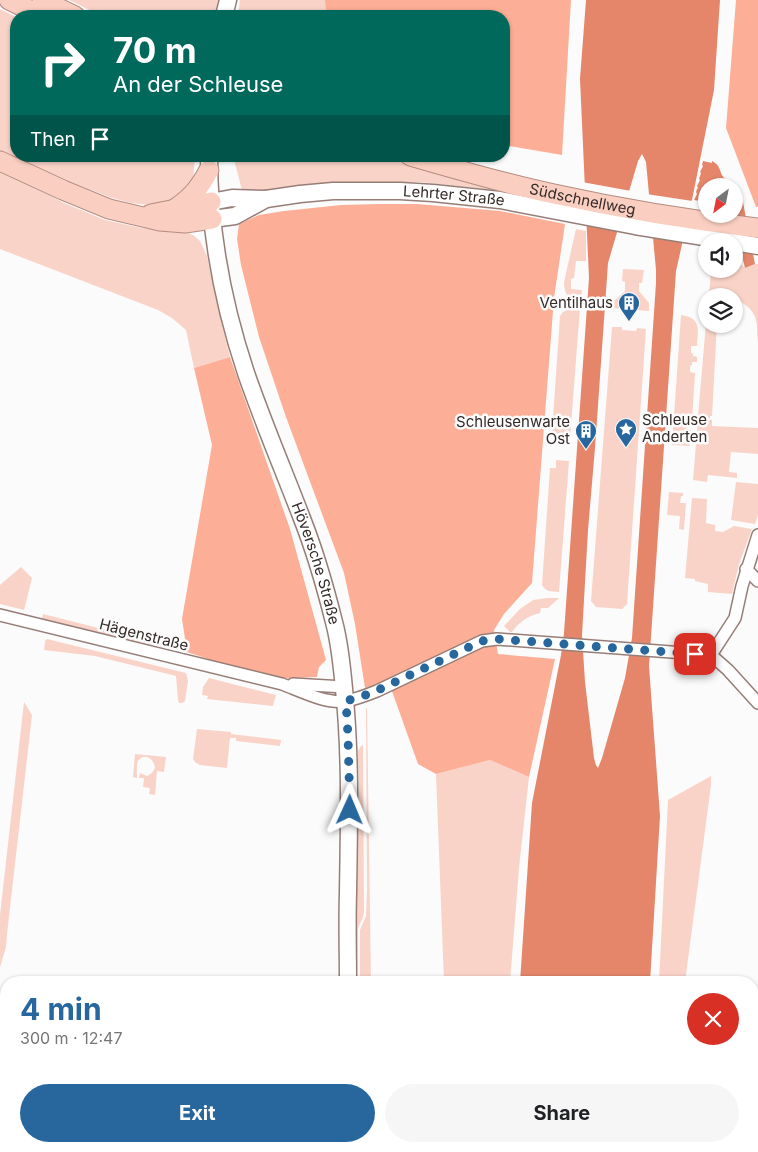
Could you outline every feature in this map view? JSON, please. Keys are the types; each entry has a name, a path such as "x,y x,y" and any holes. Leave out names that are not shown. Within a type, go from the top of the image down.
{"highway":[{"path":"42,0 63,10"},
{"path":"10,1 29,10"},
{"path":"0,161 108,209 160,221 185,223 212,211"},
{"name":"Südschnellweg","path":"431,162 553,195 666,216 758,228"},
{"name":"Südschnellweg","path":"467,162 553,195 609,194 698,209"},
{"path":"174,209 195,193 209,163"},
{"path":"140,216 174,209 212,211"},
{"path":"743,215 758,217"}],"main road":[{"name":"Höversche Straße","path":"209,163 212,211 223,290 232,326 246,373 267,431 302,517 335,624 341,659 350,782 348,976"},
{"name":"Lehrter Straße","path":"212,211 234,216 266,199 332,191 400,191 500,200 553,195 635,226 698,236"},
{"path":"743,244 758,246"}],"street":[{"path":"711,655 735,618 746,569 758,535"},
{"path":"746,569 758,581"},
{"name":"Hägenstraße","path":"0,614 282,684 322,698 345,694"},
{"path":"345,694 363,696 482,641 497,639 711,655 728,670 758,703"}],"shaded area":[{"path":"69,0 218,0 216,10 90,10"},
{"path":"240,0 325,0 326,10 239,10"},
{"path":"325,0 571,0 562,155 510,146 510,10 326,10"},
{"path":"586,0 720,0 714,90 676,271 649,666 660,816 650,976 520,976 532,803 564,633 589,278 580,79","holes":["642,154 646,162 656,270 632,638 625,678 598,768 594,758 585,682 582,635 588,530 608,263 638,161"]},
{"path":"736,0 758,0 758,207 756,207 726,128"},
{"path":"0,9 10,14 10,158 0,154"},
{"path":"703,161 712,163 712,161 724,178 699,178"},
{"path":"20,162 195,162 193,182 183,196 157,206 131,203 112,198"},
{"path":"235,162 409,162 525,193 420,182 327,185 243,194"},
{"path":"0,168 64,203 105,220 141,228 185,232 193,235 200,241 207,256 230,357 194,368 186,330 172,318 158,310 0,249"},
{"path":"698,188 698,201 694,200"},
{"path":"743,202 755,264 745,268 743,260 743,233 737,233 734,223 743,223"},
{"path":"417,204 500,211 565,224 554,298 532,583 504,614 494,630 498,654 555,659 529,777 490,760 436,774 418,764 388,680 365,688 355,624 344,573 286,417 259,337 241,265 237,239 239,224 259,215 284,211 341,205"},
{"path":"576,229 586,231 586,261 576,261 574,278 571,279 571,289 582,290 581,302 570,299 566,294 564,286"},
{"path":"758,264 758,342 754,314 743,304 743,288 710,288 710,278 743,278 743,266 745,268"},
{"path":"623,269 644,270 642,283 639,283 639,291 649,303 649,311 612,308 612,300 615,300 625,291 625,282 622,281"},
{"path":"571,308 580,308 570,438 556,437 552,433 560,316"},
{"path":"681,315 696,322 698,330 697,346 691,346 691,353 697,357 697,362 692,362 690,366 690,372 695,373 692,420 688,420 687,429 691,430 690,446 672,445"},
{"path":"612,327 622,327 622,330 636,331 637,328 646,329 627,604 622,609 596,607 591,601"},
{"path":"705,333 717,333 712,416 710,418 698,416"},
{"path":"230,357 290,529 326,660 319,667 317,677 268,679 187,652 182,619 212,445 194,368"},
{"path":"699,419 712,420 712,426 758,428 758,454 731,452 729,472 737,473 737,478 708,475 707,482 693,480"},
{"path":"556,460 569,461 559,592 547,590 542,585 550,468 556,468"},
{"path":"736,482 758,484 758,515 755,524 731,520"},
{"path":"669,492 683,493 680,503 686,503 684,530 679,529 680,516 667,515"},
{"path":"692,498 707,499 706,523 715,525 715,531 723,532 734,526 752,529 739,564 732,594 708,592 708,584 695,581 695,579 685,578"},
{"path":"21,567 32,578 24,610 0,604 0,585"},
{"path":"559,598 548,608 541,608 540,613 524,620 512,632 504,626 520,609 533,600"},
{"path":"43,614 150,641 149,645 42,619"},
{"path":"47,639 186,673 188,681 185,701 179,703 176,676 95,656 44,650"},
{"path":"209,678 276,695 273,706 207,699 208,696 202,695 203,687"},
{"path":"24,702 32,715 6,947 0,967 0,915"},
{"path":"366,709 371,976 360,976 360,930 366,916 367,889"},
{"path":"197,729 281,740 280,746 236,741 236,738 230,738 227,768 200,765 193,759"},
{"path":"363,745 364,911 358,928 357,976 354,976 355,892 359,815 358,751"},
{"path":"135,754 166,757 164,772 157,771 155,795 149,794 150,788 143,787 144,778 139,778 140,773 147,776 152,773 155,768 153,762 146,757 141,758 137,765 137,778 133,777"},
{"path":"490,760 529,777 519,868 510,976 444,976 436,774"},
{"path":"711,776 686,976 659,976 668,800"}],"pier":[{"path":"582,182 631,191 624,216 583,208"},
{"path":"646,194 698,202 694,202 689,226 649,220"}],"place":[{"name":"Ventilhaus","path":"629,322"},
{"name":"Schleuse Anderten","path":"626,448"},
{"name":"Schleusenwarte Ost","path":"586,450"}],"route":[{"path":"350,810 346,701 376,691 482,641 497,639 695,654"}]}
